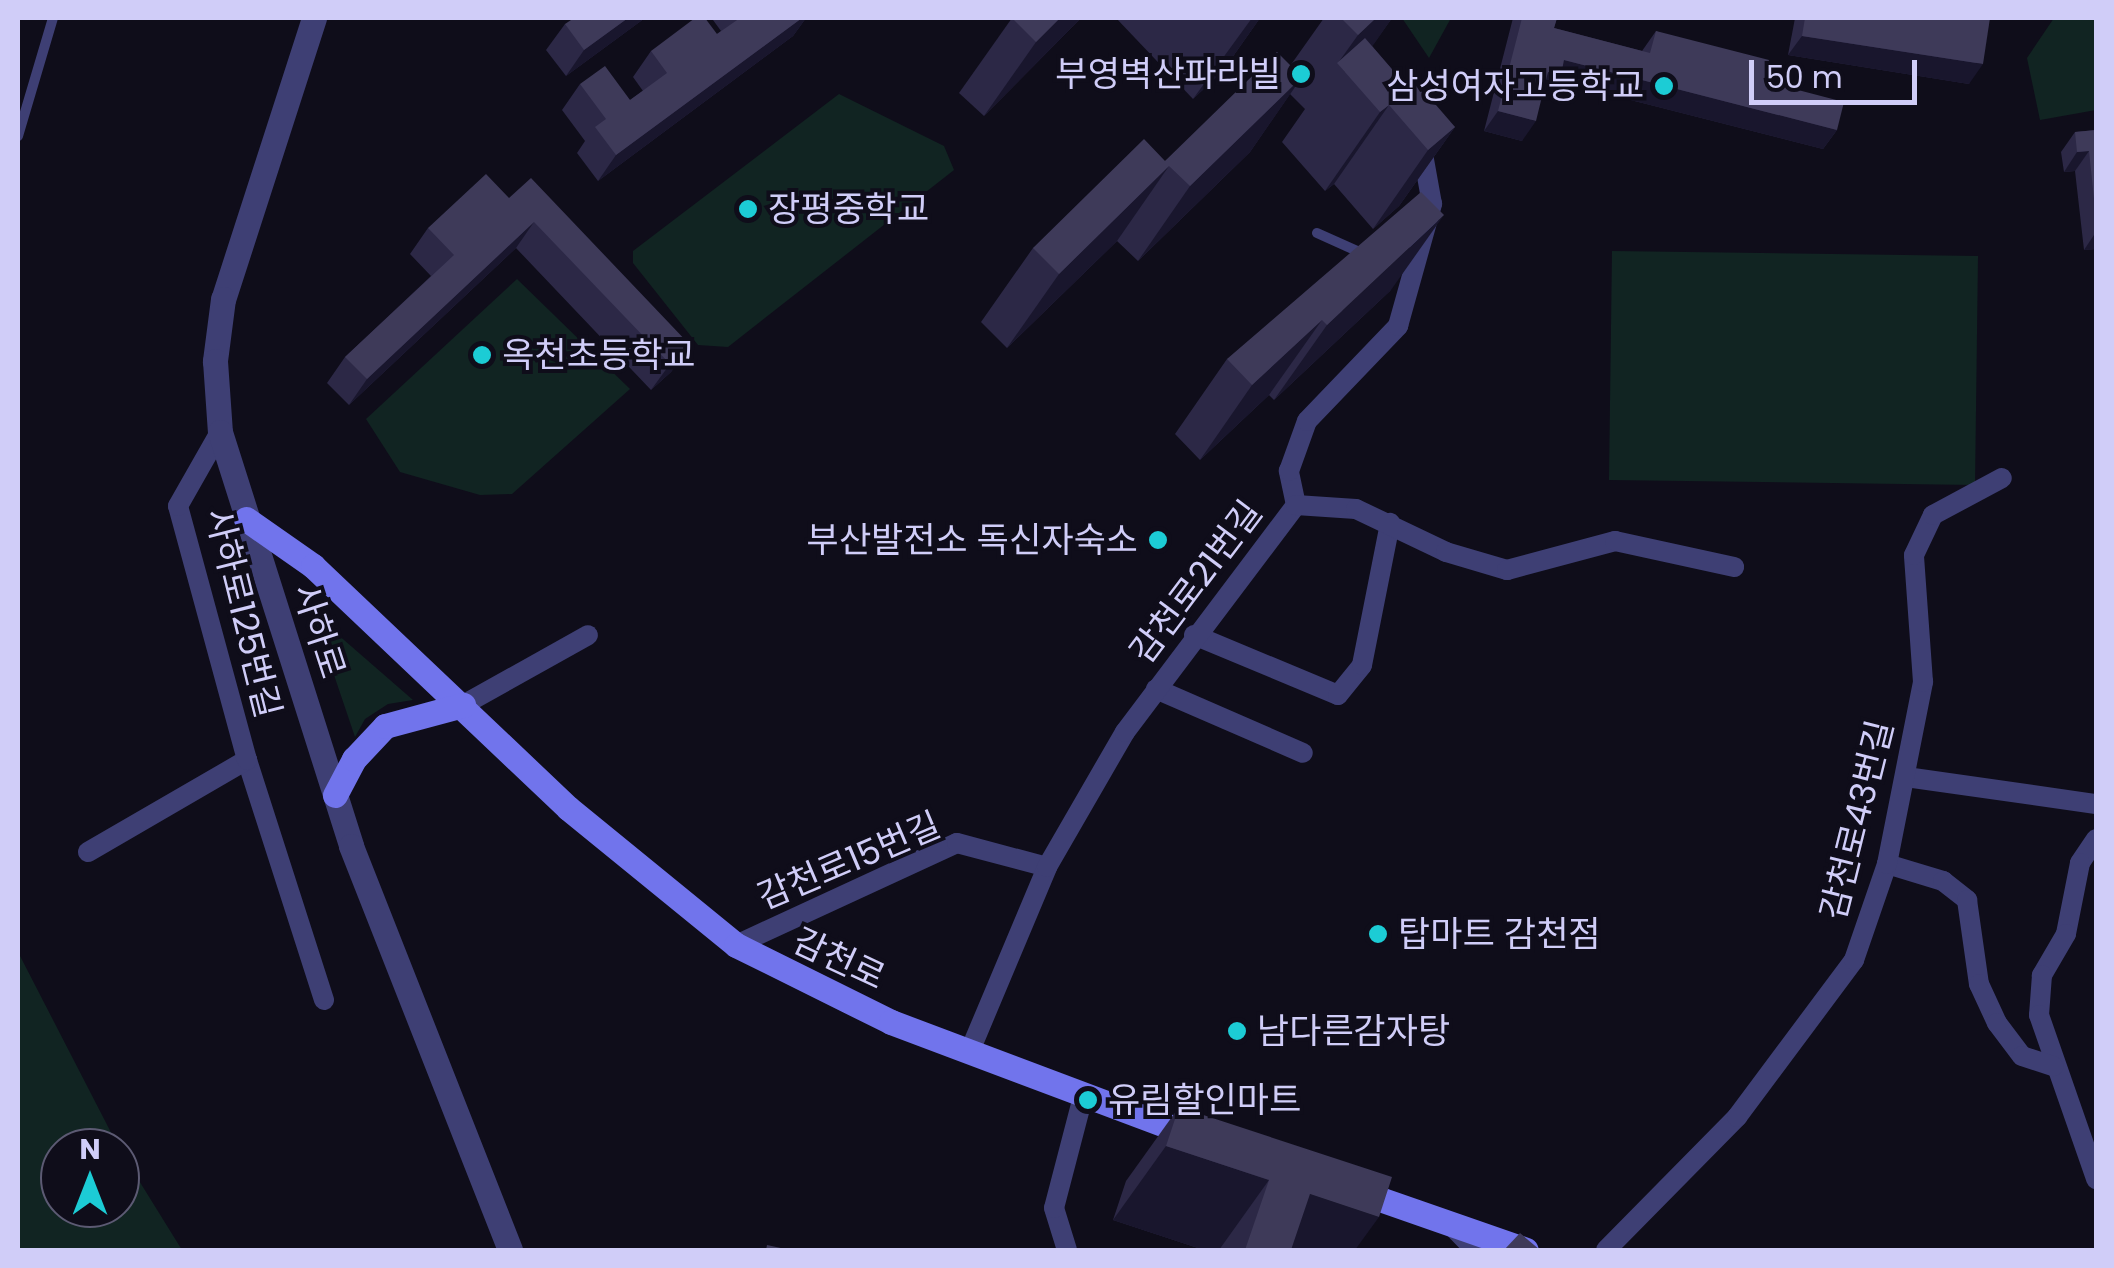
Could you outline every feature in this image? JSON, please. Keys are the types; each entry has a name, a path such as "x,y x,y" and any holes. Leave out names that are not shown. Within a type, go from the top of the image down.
{"main road":[{"name":"감천로","path":"246,519 313,566 464,705 568,808 736,945 817,990 969,1053 1229,1147"},
{"path":"335,794 369,738 384,726 464,705"},
{"path":"1321,1179 1526,1250"}],"street":[{"name":"사하로","path":"314,18 224,300 215,362 220,432 335,794 510,1250"},
{"path":"1296,505 1289,471 1307,421 1398,326 1404,272 1432,204 1415,128"},
{"name":"사하로125번길","path":"220,432 178,506 247,760 324,1000"},
{"name":"감천로43번길","path":"1606,1250 1737,1118 1854,960 1887,864 1924,663 1914,556 1933,515 2002,478"},
{"name":"감천로21번길","path":"969,1053 1047,868 1156,689 1194,634 1296,505 1356,508 1446,552 1506,570 1615,541 1734,566"},
{"path":"1194,634 1338,695 1362,665 1390,523"},
{"path":"464,705 588,635"},
{"path":"1156,689 1303,754"},
{"name":"사하로125번길","path":"88,852 247,760"},
{"path":"1906,777 2096,804"},
{"path":"2096,839 2080,863 2066,934 2042,975 2039,1014 2056,1052 2053,1066 2096,1179"},
{"name":"감천로15번길","path":"736,945 957,843 1047,868"},
{"path":"1887,864 1943,881 1967,900 1979,984 1997,1024 2022,1056 2053,1066"},
{"path":"1066,1250 1054,1208 1083,1097"},
{"path":"1449,1223 1476,1250"}],"lane":[{"path":"18,136 53,18"},
{"path":"1317,232 1380,262"}],"green space":[{"path":"1402,18 1451,18 1429,58"},
{"path":"2054,18 2096,18 2096,110 2040,120 2027,58"},
{"path":"839,94 944,146 954,170 728,347 698,345 633,263 633,251"},
{"path":"1612,251 1978,256 1975,485 1609,480"},
{"path":"517,279 630,389 512,494 480,495 400,472 366,419"},
{"path":"313,613 413,700 388,704 365,719 355,737"},
{"path":"18,952 109,1128 40,1128 40,1228 140,1228 140,1182 182,1250 18,1250"}],"building":[{"path":"574,18 628,18 584,50 565,24"},
{"path":"695,18 705,18 717,34 740,18 802,18 616,155 595,127 606,119 580,84 605,66 630,100 667,73 651,51"},
{"path":"1012,18 1060,18 1036,42"},
{"path":"1341,18 1376,18 1358,35"},
{"path":"1522,18 1557,18 1554,28 1650,53 1656,31 1769,60 1764,81 1844,102 1837,130 1564,60 1561,75 1548,72 1536,121 1498,111"},
{"path":"1805,18 1990,18 1983,64 1802,36"},
{"path":"1365,38 1409,89 1417,83 1455,127 1428,150 1389,105 1380,112 1337,63"},
{"path":"1277,52 1302,77 1190,186 1169,166 1059,274 1033,248 1144,139 1165,161"},
{"path":"2096,130 2096,218 2089,151 2077,152 2075,132"},
{"path":"486,174 509,198 531,178 690,345 670,364 534,222 367,379 345,357 454,255 428,228"},
{"path":"1421,192 1444,215 1327,325 1322,320 1252,385 1227,359"},
{"path":"1179,1107 1392,1177 1379,1217 1310,1194 1291,1250 1245,1250 1269,1180 1166,1146"},
{"path":"1520,1233 1540,1250 1504,1250"}],"place":[{"name":"부영벽산파라빌","path":"1301,74"},
{"name":"삼성여자고등학교","path":"1664,86"},
{"name":"장평중학교","path":"748,209"},
{"name":"옥천초등학교","path":"482,355"},
{"name":"부산발전소 독신자숙소","path":"1158,540"},
{"name":"탑마트 감천점","path":"1378,934"},
{"name":"남다른감자탕","path":"1237,1031"},
{"name":"유림할인마트","path":"1088,1100"}]}
